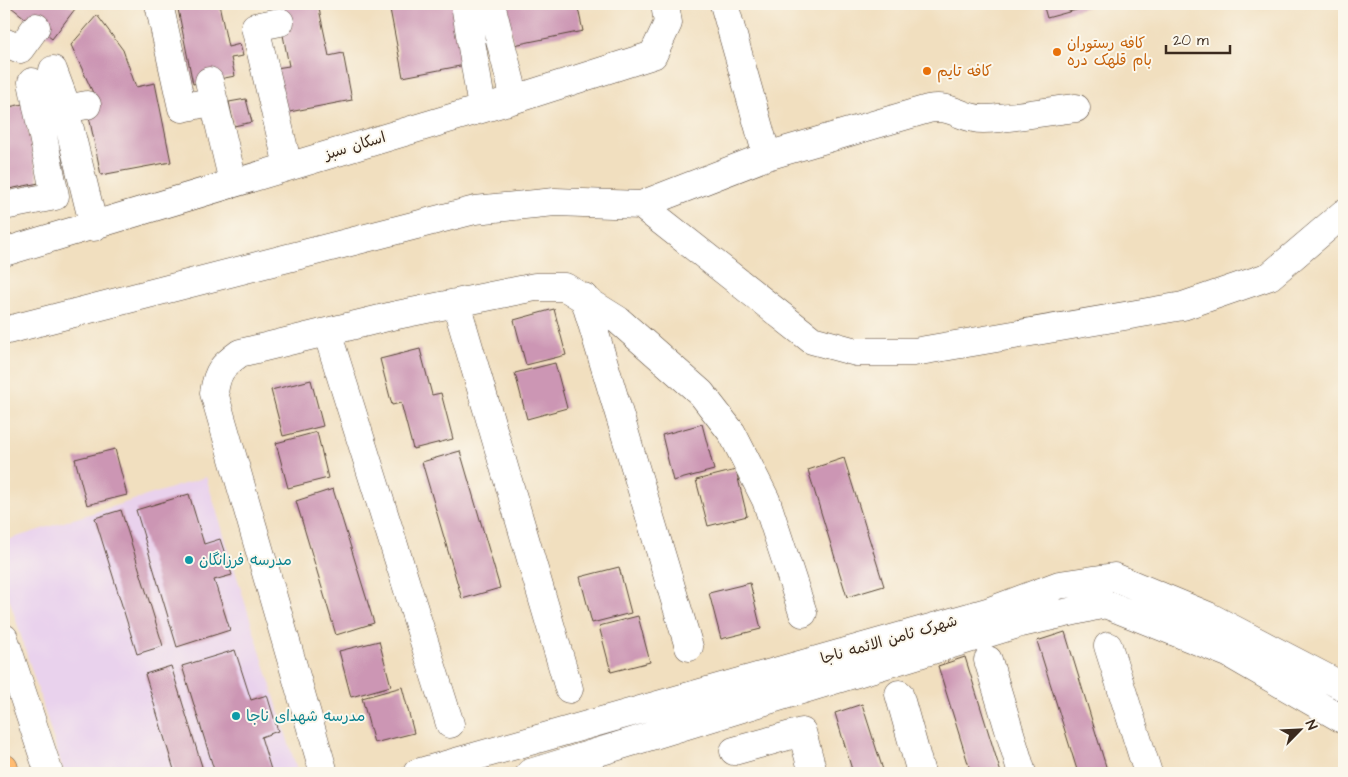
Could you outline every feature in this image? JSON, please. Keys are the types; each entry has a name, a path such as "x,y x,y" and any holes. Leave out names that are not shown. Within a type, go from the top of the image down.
{"main road":[{"path":"4,768 5,773"}],"street":[{"path":"159,4 182,108 212,91 233,182"},
{"path":"465,4 482,108"},
{"path":"491,4 515,100"},
{"name":"اسکان سبز","path":"4,252 94,227 233,182 482,108 515,100 653,55 668,23 665,4"},
{"path":"724,4 767,156"},
{"path":"280,22 255,27 288,166"},
{"path":"4,42 20,49 36,27"},
{"path":"4,206 56,196 42,76 76,107 94,227"},
{"path":"4,330 475,210 555,202 641,205 767,156 941,106 965,117 983,119 1076,108"},
{"path":"641,205 812,340 856,352 914,352 1183,306 1270,276 1344,213"},
{"path":"324,773 214,393 216,379 223,366 240,353 456,303 535,287 565,286 618,320 701,393 732,433 766,500 803,613"},
{"path":"584,297 689,648"},
{"path":"456,303 569,689"},
{"path":"327,332 450,724"},
{"name":"شهرک ثامن الائمه ناجا","path":"417,773 735,697 1002,618 1105,604 1218,635 1344,687"},
{"name":"شهرک ثامن الائمه ناجا","path":"1218,635 1228,653 1344,720"},
{"path":"4,638 49,773"},
{"path":"1108,646 1148,773"},
{"path":"988,660 1022,773"},
{"path":"898,694 921,773"},
{"name":"شهرک ثامن الائمه ناجا","path":"532,773 735,697"},
{"path":"734,751 802,732 813,773"}],"shaded area":[{"path":"206,477 298,773 64,773 4,582 4,541"}],"building":[{"path":"7,4 68,4 75,9 52,39"},
{"path":"177,4 219,4 228,47 240,44 243,56 231,58 235,76 193,84"},
{"path":"277,4 318,4 329,56 343,53 352,100 284,113 276,68 289,66"},
{"path":"389,4 454,4 465,65 403,77"},
{"path":"505,4 577,4 583,31 514,45"},
{"path":"1043,4 1086,4 1087,7 1047,18"},
{"path":"97,15 123,50 136,87 155,83 171,162 101,175 85,97 94,95 71,45"},
{"path":"246,99 252,122 234,126 229,102"},
{"path":"23,104 39,183 4,190 4,108"},
{"path":"554,309 566,355 526,365 514,320"},
{"path":"420,349 432,395 441,393 453,439 413,449 401,403 392,405 380,359"},
{"path":"555,363 567,408 527,419 515,373"},
{"path":"311,380 323,426 283,436 271,390"},
{"path":"702,424 714,470 673,481 662,435"},
{"path":"317,432 328,478 288,488 276,443"},
{"path":"115,449 127,495 87,505 75,459"},
{"path":"460,451 500,588 462,599 422,462"},
{"path":"844,458 884,586 847,597 808,470"},
{"path":"736,470 747,516 708,526 696,480"},
{"path":"333,489 374,623 336,635 296,501"},
{"name":"مدرسه فرزانگان","path":"189,494 204,544 220,539 232,575 214,580 230,630 177,647 136,510"},
{"path":"121,510 163,646 137,654 95,518"},
{"path":"619,567 631,613 592,623 580,577"},
{"path":"750,583 761,629 721,639 709,593"},
{"path":"638,616 650,662 611,672 599,626"},
{"path":"1065,632 1108,773 1078,773 1037,641"},
{"path":"379,641 391,686 351,697 339,651"},
{"name":"مدرسه شهدای ناجا","path":"235,650 251,700 267,695 278,731 261,737 272,773 215,773 182,666"},
{"path":"965,657 1001,773 971,773 938,666"},
{"path":"171,666 204,773 175,773 145,674"},
{"path":"402,687 414,733 374,743 362,698"},
{"path":"862,704 884,773 853,773 835,713"}],"place":[{"name":"کافه رستوران بام قلهک دره","path":"1057,52"},
{"name":"کافه تایم","path":"927,71"},
{"name":"مدرسه فرزانگان","path":"189,560"},
{"name":"مدرسه شهدای ناجا","path":"236,716"}]}
